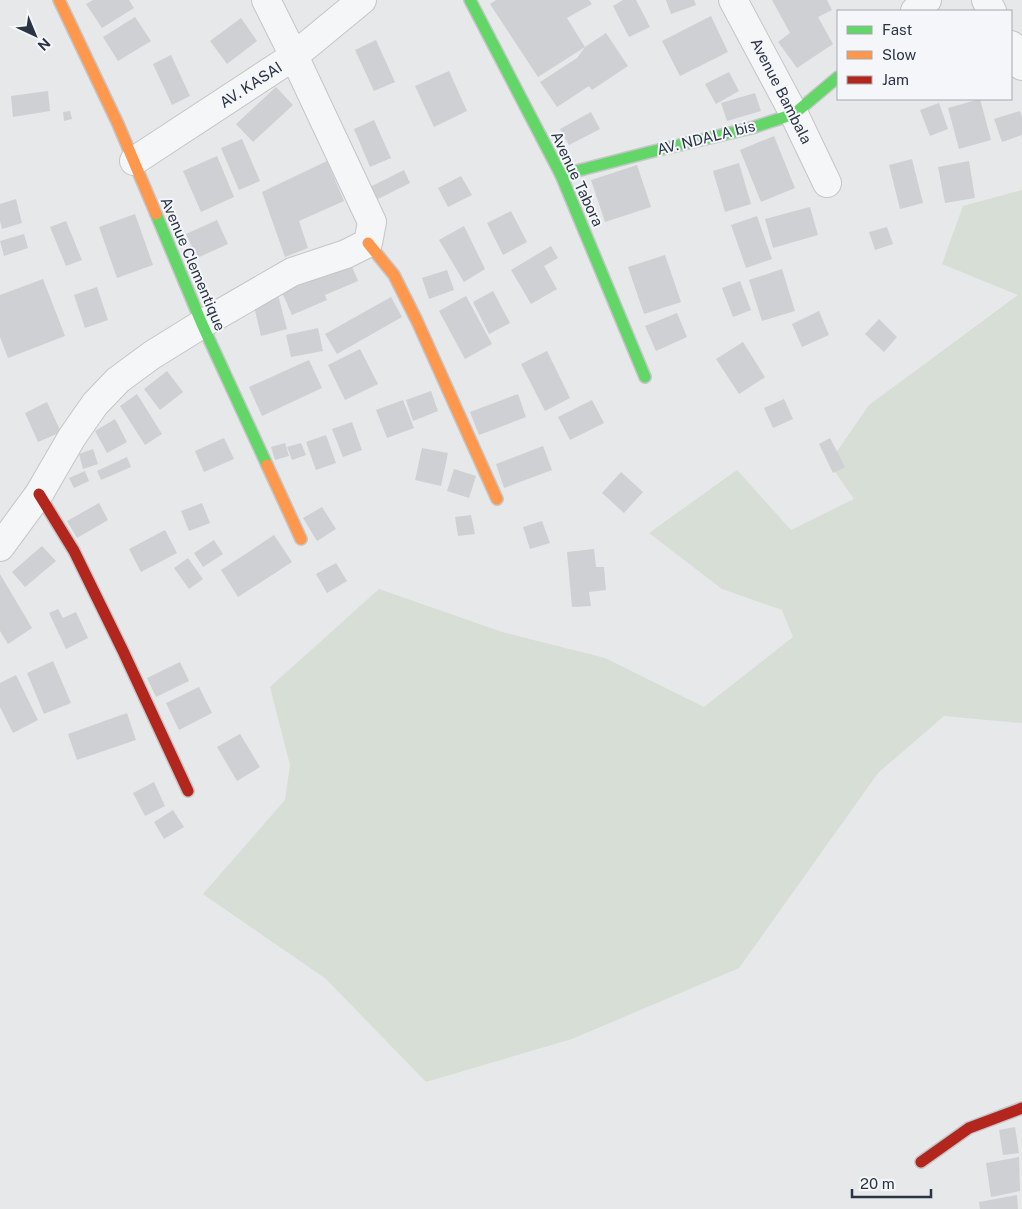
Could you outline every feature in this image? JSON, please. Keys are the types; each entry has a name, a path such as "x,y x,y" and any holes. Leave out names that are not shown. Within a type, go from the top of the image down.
{"street":[{"name":"Avenue Clementique","path":"59,0 134,161 202,324 300,539"},
{"path":"266,0 372,222 368,243 394,275 417,321 497,500"},
{"name":"AV. KASAI","path":"134,161 294,56 362,0"},
{"name":"Avenue Tabora","path":"470,0 561,175 645,376"},
{"name":"Avenue Bambala","path":"733,0 794,114 827,183"},
{"path":"916,10 928,0"},
{"path":"1012,47 1022,66"},
{"name":"AV. NDALA bis","path":"561,175 751,128 794,114 837,78"},
{"path":"0,547 39,494 72,437 95,404 118,380 152,355 292,272 346,254 368,243"},
{"path":"39,494 74,551 188,791"},
{"path":"921,1162 969,1128 1022,1108"}],"shaded area":[{"path":"1022,190 1022,723 944,716 878,773 739,968 572,1039 426,1082 326,979 203,894 285,800 290,765 270,687 379,589 502,632 605,658 704,707 793,637 782,610 722,589 649,533 737,470 791,530 854,499 829,463 869,405 1018,295 942,264 963,206"}],"building":[{"path":"93,0 129,0 134,8 102,28 86,4"},
{"path":"496,0 589,0 592,4 567,18 585,47 538,77 490,4"},
{"path":"623,0 636,0 650,27 629,37 613,6"},
{"path":"666,0 694,0 696,5 671,14"},
{"path":"772,0 827,0 832,10 818,17 833,44 797,68 778,42 790,33"},
{"path":"711,16 728,52 680,76 662,41"},
{"path":"135,17 151,41 118,61 103,37"},
{"path":"241,18 257,41 227,64 210,41"},
{"path":"606,33 628,66 592,90 589,86 557,107 540,82 577,58 585,47"},
{"path":"376,40 395,82 374,91 355,50"},
{"path":"171,55 190,96 172,105 153,64"},
{"path":"449,71 467,111 434,127 415,86"},
{"path":"729,72 739,91 716,104 705,84"},
{"path":"276,87 293,105 253,142 236,124"},
{"path":"48,91 50,111 13,117 11,96"},
{"path":"755,93 761,111 727,121 721,103"},
{"path":"980,100 991,140 959,149 948,108"},
{"path":"939,103 948,129 930,136 920,110"},
{"path":"70,111 72,119 64,121 63,112"},
{"path":"1020,111 1022,135 1002,142 994,119"},
{"path":"591,112 600,129 569,145 560,129"},
{"path":"374,120 391,158 370,167 354,129"},
{"path":"774,136 795,188 761,202 740,150"},
{"path":"242,139 260,181 239,190 221,148"},
{"path":"217,156 234,197 201,212 183,171"},
{"path":"912,159 923,203 900,209 889,165"},
{"path":"327,161 344,201 299,221 308,248 285,257 262,192"},
{"path":"969,161 975,198 945,203 938,167"},
{"path":"739,163 751,204 725,212 713,171"},
{"path":"637,165 651,207 605,222 591,180"},
{"path":"404,170 410,183 376,200 370,187"},
{"path":"461,176 472,195 448,207 438,188"},
{"path":"16,199 22,223 2,229 0,204"},
{"path":"810,207 818,235 773,248 765,219"},
{"path":"511,211 527,242 503,255 487,223"},
{"path":"135,214 153,265 117,278 99,227"},
{"path":"757,216 772,259 746,268 731,225"},
{"path":"217,220 228,244 197,258 186,234"},
{"path":"66,221 82,260 66,266 50,227"},
{"path":"464,226 485,269 464,282 439,240"},
{"path":"887,227 893,244 875,250 869,232"},
{"path":"24,234 28,248 4,256 0,241"},
{"path":"551,246 558,258 544,266 557,289 531,304 511,270"},
{"path":"665,255 681,302 644,314 628,267"},
{"path":"351,264 358,281 325,295 327,300 292,315 280,288 321,270 323,276"},
{"path":"782,269 795,311 762,321 749,280"},
{"path":"447,270 454,290 429,299 422,278"},
{"path":"43,279 65,336 8,358 0,337 0,295"},
{"path":"740,281 751,310 733,317 722,288"},
{"path":"97,287 108,320 85,328 74,295"},
{"path":"493,291 510,323 489,334 473,302"},
{"path":"278,295 287,329 261,336 253,302"},
{"path":"466,296 492,344 465,359 439,311"},
{"path":"391,297 402,317 337,354 325,334"},
{"path":"819,311 829,335 802,347 792,324"},
{"path":"677,313 687,337 656,351 645,326"},
{"path":"879,319 897,337 884,352 865,334"},
{"path":"318,328 323,351 291,357 286,335"},
{"path":"743,342 765,377 739,394 716,359"},
{"path":"360,349 378,384 345,400 328,365"},
{"path":"547,351 570,398 545,411 521,364"},
{"path":"309,360 322,388 262,416 249,387"},
{"path":"167,371 183,392 160,410 144,389"},
{"path":"431,391 438,411 413,421 406,400"},
{"path":"137,394 162,434 145,445 120,406"},
{"path":"518,394 526,417 479,435 470,412"},
{"path":"784,399 793,419 773,428 764,408"},
{"path":"403,400 414,428 387,438 376,410"},
{"path":"592,400 604,423 570,440 558,417"},
{"path":"47,402 61,432 38,442 25,413"},
{"path":"115,419 127,442 107,453 95,431"},
{"path":"352,422 362,450 343,457 332,429"},
{"path":"326,435 336,463 316,470 306,442"},
{"path":"224,438 234,459 204,472 195,451"},
{"path":"830,438 845,467 833,473 819,444"},
{"path":"285,443 289,456 275,460 271,447"},
{"path":"301,443 306,455 292,460 287,447"},
{"path":"543,446 552,470 504,488 496,464"},
{"path":"422,448 448,453 441,486 415,480"},
{"path":"93,449 98,464 83,469 79,454"},
{"path":"127,457 131,467 101,480 97,471"},
{"path":"454,469 476,476 469,498 447,491"},
{"path":"85,471 89,481 74,488 69,478"},
{"path":"621,472 643,492 624,513 602,493"},
{"path":"99,503 108,520 77,538 67,521"},
{"path":"202,503 210,523 189,531 181,511"},
{"path":"322,507 336,529 317,541 303,518"},
{"path":"471,515 475,534 458,536 455,517"},
{"path":"542,521 550,543 530,549 523,527"},
{"path":"165,530 177,553 141,572 129,549"},
{"path":"274,535 292,562 238,597 221,570"},
{"path":"214,540 223,554 203,567 194,553"},
{"path":"42,546 56,561 25,587 12,572"},
{"path":"594,549 596,567 604,567 606,590 589,592 591,606 572,607 567,552"},
{"path":"188,558 203,579 189,589 174,568"},
{"path":"336,563 347,581 327,593 316,574"},
{"path":"0,574 32,628 8,644 0,631"},
{"path":"58,609 63,618 76,612 88,638 66,649 49,613"},
{"path":"53,661 71,703 44,714 27,673"},
{"path":"180,662 189,681 156,697 147,678"},
{"path":"16,675 38,720 13,733 0,707 0,683"},
{"path":"199,687 212,713 179,730 166,703"},
{"path":"127,713 136,740 77,760 68,734"},
{"path":"240,734 260,767 237,781 217,747"},
{"path":"154,782 165,806 145,816 133,793"},
{"path":"173,810 184,827 164,839 154,822"},
{"path":"1015,1127 1019,1153 1003,1155 999,1130"},
{"path":"1019,1157 1020,1191 991,1197 986,1163"},
{"path":"1017,1195 1018,1209 980,1209 979,1202"}],"traffic: fast":[{"path":"470,0 561,175 645,377"},
{"path":"561,175 751,128 794,114 837,78"},
{"path":"156,214 202,324 267,465"}],"traffic: slow":[{"path":"59,0 118,124 156,214"},
{"path":"368,243 394,275 417,321 497,499"},
{"path":"267,465 301,539"}],"traffic: jam":[{"path":"39,494 74,551 188,791"},
{"path":"921,1162 969,1128 1022,1108"}]}
